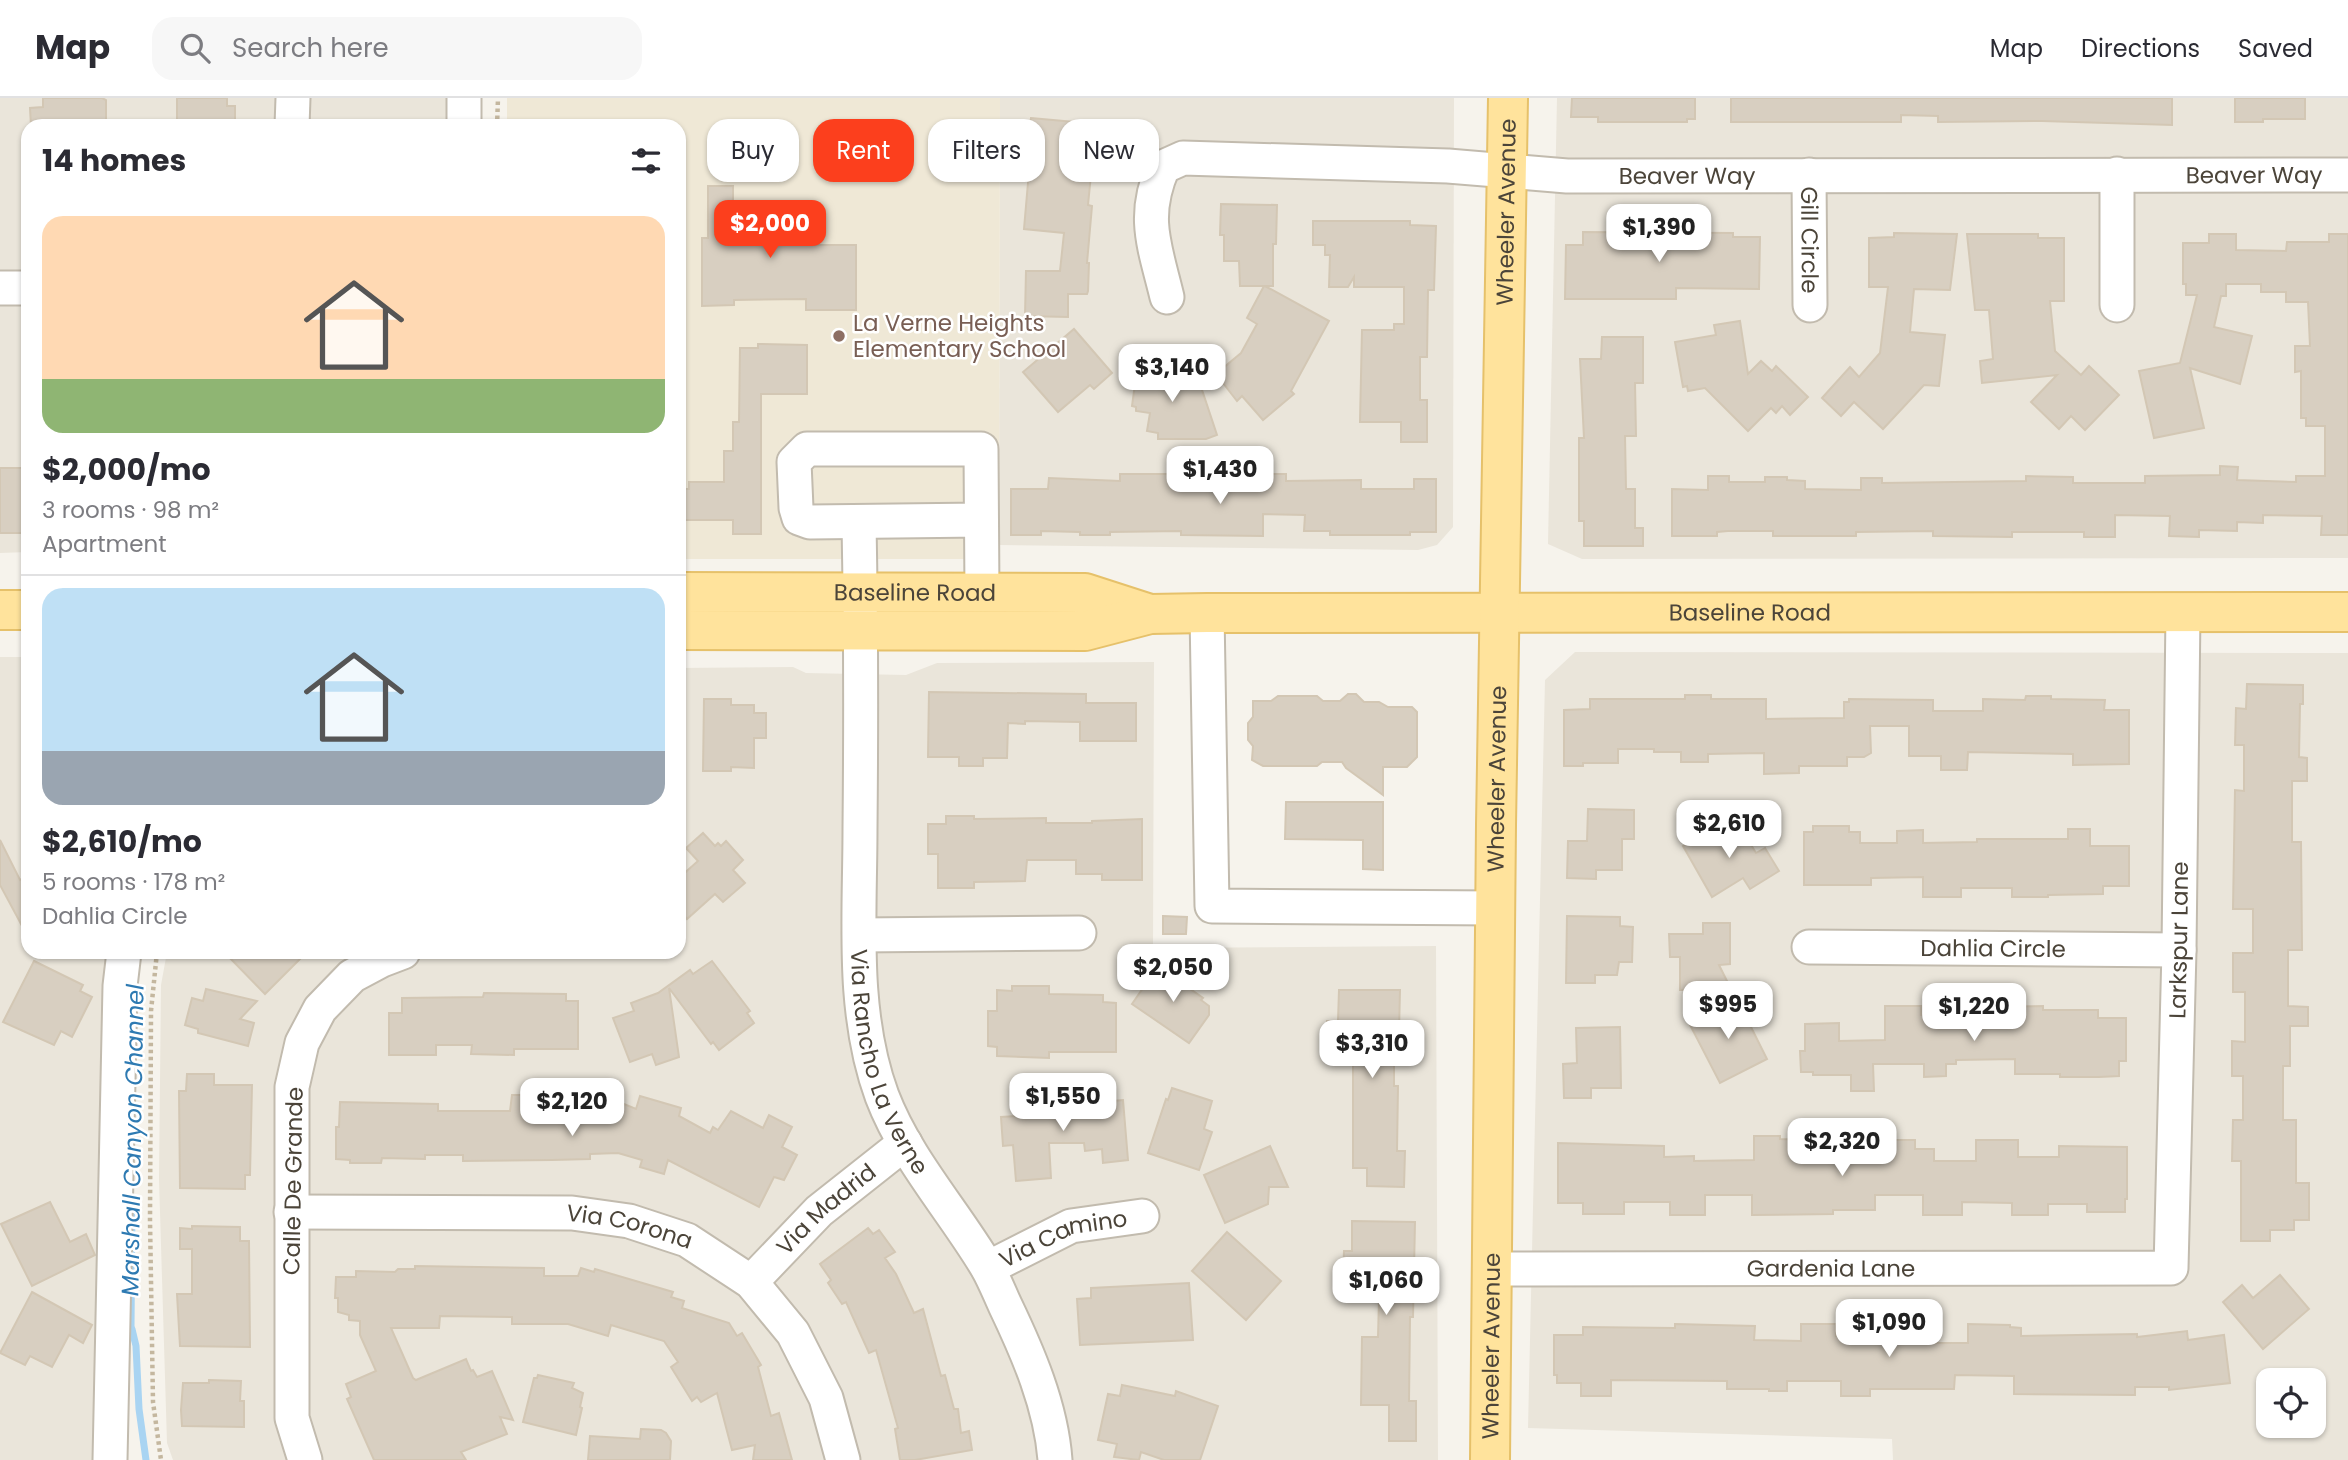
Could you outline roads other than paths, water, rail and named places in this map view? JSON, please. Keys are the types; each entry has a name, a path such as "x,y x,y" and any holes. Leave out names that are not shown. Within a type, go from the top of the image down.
{"main road":[{"name":"Wheeler Avenue","path":"1490,1460 1508,98"},
{"name":"Baseline Road","path":"686,629 860,612 982,594 1085,593 1150,614"},
{"name":"Baseline Road","path":"686,594 1085,631 1150,614 1207,613 2348,612"},
{"path":"0,610 21,610"}],"street":[{"path":"292,119 293,98"},
{"path":"464,98 464,119"},
{"name":"Beaver Way","path":"1167,297 1150,228 1153,191 1163,167 1183,158 1448,166 1567,176 2348,175"},
{"name":"Gill Circle","path":"1809,174 1810,305"},
{"path":"2117,174 2117,304"},
{"path":"0,288 21,288"},
{"path":"981,520 810,523 799,518 796,508 794,462 807,449 981,449 982,594"},
{"name":"Via Rancho La Verne","path":"859,523 860,935 862,1005 869,1052 883,1097 905,1143 988,1268 1040,1388 1055,1460"},
{"name":"Larkspur Lane","path":"2171,1268 2179,950 2183,612"},
{"path":"1207,613 1212,906 1496,908"},
{"path":"860,935 1079,933"},
{"name":"Dahlia Circle","path":"1809,947 2179,950"},
{"path":"110,1460 120,986 123,959"},
{"name":"Calle De Grande","path":"305,1460 292,1418 292,1087 302,1043 320,1009 352,976 385,959"},
{"name":"Via Madrid","path":"751,1282 818,1211 905,1143"},
{"name":"Via Corona","path":"291,1212 572,1213 629,1221 687,1240 751,1282 793,1333 826,1398 843,1460"},
{"name":"Via Camino","path":"988,1268 1071,1226 1142,1216"},
{"name":"Gardenia Lane","path":"1491,1269 2171,1268"}],"waterway":[{"name":"Marshall Canyon Channel","path":"127,1344 131,1328 132,1210"},
{"name":"Marshall Canyon Channel","path":"132,1329 136,1346 139,1409 146,1460"}],"place":[{"name":"La Verne Heights Elementary School","path":"839,336"}]}
